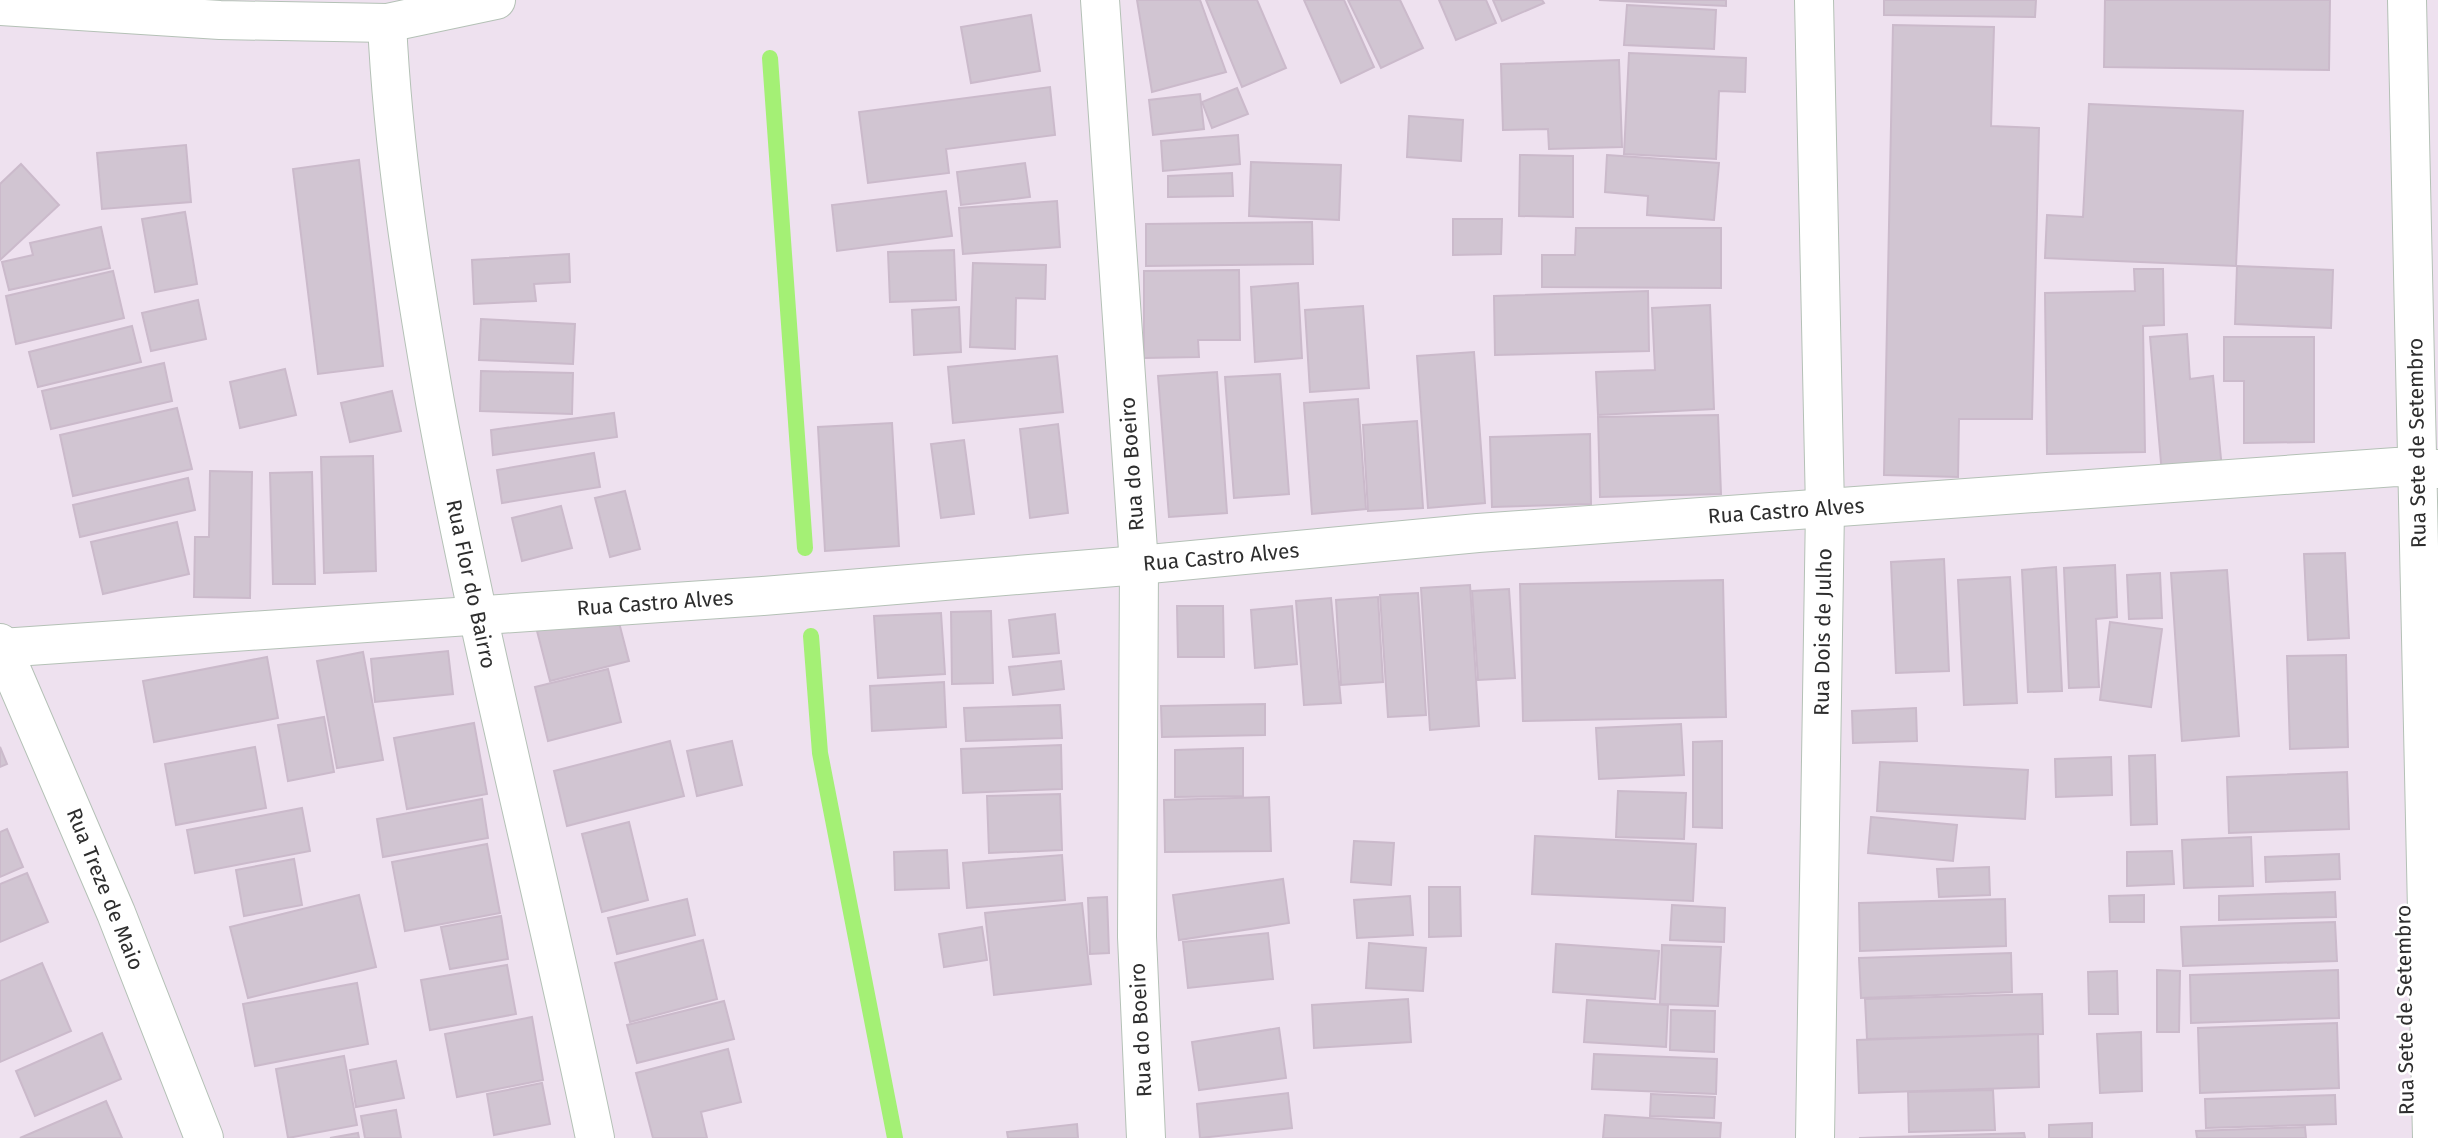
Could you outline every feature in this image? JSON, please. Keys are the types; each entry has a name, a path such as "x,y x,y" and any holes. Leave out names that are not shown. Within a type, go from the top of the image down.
{"street":[{"path":"0,6 220,20 387,23 496,0"},
{"name":"Rua do Boeiro","path":"1100,0 1139,565 1137,937 1146,1138"},
{"name":"Rua Dois de Julho","path":"1814,0 1825,508 1815,1138"},
{"name":"Rua Sete de Setembro","path":"2387,0 2417,468 2407,1138"},
{"name":"Rua Sete de Setembro","path":"2407,0 2432,1138"},
{"name":"Rua Flor do Bairro","path":"387,23 390,98 416,294 452,494 595,1138"},
{"name":"Rua Castro Alves","path":"1,646 764,596 1478,533 2417,468"},
{"name":"Rua Treze de Maio","path":"1,646 116,913 204,1138"}],"building":[{"path":"1137,0 1200,0 1226,72 1152,92"},
{"path":"1206,0 1257,0 1286,68 1242,87"},
{"path":"1304,0 1344,0 1374,67 1341,83"},
{"path":"1348,0 1400,0 1423,48 1381,68"},
{"path":"1439,0 1486,0 1496,23 1456,40"},
{"path":"1493,0 1542,0 1544,3 1502,21"},
{"path":"1599,0 1726,0 1726,6"},
{"path":"1884,0 2036,0 2035,17 1884,15"},
{"path":"2105,0 2330,0 2329,70 2104,67"},
{"path":"1627,5 1716,10 1714,49 1624,45"},
{"path":"1031,15 1040,71 971,83 961,27"},
{"path":"1893,25 1994,27 1991,126 2039,128 2032,419 1959,419 1958,477 1884,475"},
{"path":"1629,53 1746,58 1745,92 1719,91 1716,159 1624,154"},
{"path":"1619,60 1622,147 1549,149 1548,129 1503,130 1501,64"},
{"path":"1050,87 1055,135 946,149 949,173 868,183 859,112"},
{"path":"1237,88 1248,114 1212,128 1202,102"},
{"path":"1200,94 1204,129 1153,135 1149,100"},
{"path":"2089,104 2243,111 2236,266 2045,258 2047,215 2083,217"},
{"path":"1409,116 1463,120 1461,161 1407,157"},
{"path":"1238,135 1240,164 1163,171 1161,141"},
{"path":"186,145 191,202 102,209 97,153"},
{"path":"1520,155 1573,156 1573,217 1519,216"},
{"path":"1607,155 1719,163 1714,220 1647,215 1648,196 1605,192"},
{"path":"359,160 383,366 318,374 293,169"},
{"path":"1251,162 1341,165 1339,220 1249,216"},
{"path":"1025,163 1030,197 961,205 957,172"},
{"path":"21,164 59,205 0,260 0,184"},
{"path":"1232,173 1233,196 1168,197 1168,176"},
{"path":"946,191 952,236 837,251 832,205"},
{"path":"1057,201 1060,247 963,254 959,208"},
{"path":"185,212 197,284 155,292 142,219"},
{"path":"1453,219 1502,219 1501,254 1453,255"},
{"path":"1312,222 1313,264 1146,266 1146,224"},
{"path":"101,227 110,268 9,290 2,262 33,255 30,243"},
{"path":"1576,228 1721,228 1721,288 1542,287 1542,255 1575,255"},
{"path":"954,250 956,300 890,302 888,252"},
{"path":"569,254 570,282 534,284 536,301 474,304 472,260"},
{"path":"973,263 1046,265 1045,299 1016,298 1015,349 970,347"},
{"path":"2237,266 2333,270 2331,328 2235,324"},
{"path":"2134,269 2163,269 2164,325 2143,326 2145,452 2047,454 2045,293 2135,291"},
{"path":"1239,270 1240,340 1198,340 1199,357 1144,358 1144,271"},
{"path":"113,271 124,318 16,344 6,296"},
{"path":"1298,283 1302,358 1255,362 1251,287"},
{"path":"1648,291 1649,351 1495,355 1494,296"},
{"path":"198,300 206,339 151,351 142,313"},
{"path":"1710,305 1714,409 1598,415 1596,372 1655,370 1652,308"},
{"path":"1363,306 1369,388 1310,392 1305,310"},
{"path":"959,307 961,352 914,355 912,310"},
{"path":"481,319 575,324 573,364 479,360"},
{"path":"132,326 141,362 38,387 29,352"},
{"path":"2187,334 2190,379 2213,376 2222,469 2162,474 2150,337"},
{"path":"2224,337 2314,337 2314,442 2244,443 2244,381 2224,381"},
{"path":"1474,352 1485,503 1428,508 1417,356"},
{"path":"1057,356 1063,412 953,423 948,367"},
{"path":"164,363 172,401 51,429 42,391"},
{"path":"285,369 296,415 240,428 230,382"},
{"path":"481,371 573,373 572,414 480,411"},
{"path":"1217,372 1227,513 1169,517 1158,376"},
{"path":"1280,374 1289,494 1234,498 1225,377"},
{"path":"392,391 401,431 350,442 341,403"},
{"path":"1358,399 1366,509 1312,514 1304,403"},
{"path":"177,408 192,469 73,496 60,435"},
{"path":"614,413 617,437 493,455 491,430"},
{"path":"1718,415 1721,494 1600,497 1598,417"},
{"path":"1417,421 1423,508 1368,511 1363,425"},
{"path":"892,423 899,546 825,551 818,427"},
{"path":"1058,424 1068,513 1030,518 1020,429"},
{"path":"1590,434 1591,504 1492,507 1490,437"},
{"path":"964,440 974,514 941,518 931,444"},
{"path":"594,453 600,487 502,503 497,470"},
{"path":"373,456 376,571 324,573 321,457"},
{"path":"210,471 252,472 250,598 194,597 195,537 209,537"},
{"path":"312,472 315,584 273,584 270,473"},
{"path":"188,478 195,510 80,537 73,505"},
{"path":"625,491 640,549 610,557 595,498"},
{"path":"561,506 572,548 522,561 512,518"},
{"path":"177,522 189,574 103,594 91,542"},
{"path":"2345,553 2349,638 2308,640 2304,554"},
{"path":"1944,559 1949,671 1896,673 1891,562"},
{"path":"2115,565 2117,617 2096,619 2099,687 2069,688 2064,568"},
{"path":"2056,567 2062,691 2028,692 2022,570"},
{"path":"2227,570 2239,736 2182,741 2171,573"},
{"path":"2160,573 2162,618 2129,619 2127,575"},
{"path":"2010,577 2017,703 1964,705 1958,580"},
{"path":"1723,580 1726,717 1523,721 1520,584"},
{"path":"1470,585 1479,726 1430,730 1421,588"},
{"path":"1509,589 1515,678 1478,680 1472,591"},
{"path":"1418,593 1426,715 1388,717 1380,595"},
{"path":"1378,597 1383,682 1341,685 1336,600"},
{"path":"1331,598 1341,703 1304,705 1296,601"},
{"path":"1177,606 1223,606 1224,657 1178,657"},
{"path":"1292,606 1297,664 1255,668 1251,610"},
{"path":"616,611 629,661 550,681 537,631"},
{"path":"991,611 993,683 952,684 951,612"},
{"path":"941,613 945,674 878,678 874,616"},
{"path":"1055,614 1059,653 1013,657 1009,620"},
{"path":"2110,622 2162,629 2151,707 2100,700"},
{"path":"448,651 453,694 375,702 371,659"},
{"path":"363,652 383,760 337,768 317,661"},
{"path":"2346,655 2348,747 2290,749 2287,656"},
{"path":"267,657 278,718 154,742 143,681"},
{"path":"1061,661 1064,689 1013,695 1009,667"},
{"path":"608,669 621,722 548,741 535,687"},
{"path":"944,682 946,727 872,731 870,686"},
{"path":"1265,704 1265,735 1162,737 1161,706"},
{"path":"1060,705 1062,738 966,741 964,708"},
{"path":"1916,708 1917,741 1853,743 1852,711"},
{"path":"324,717 334,772 288,781 278,725"},
{"path":"474,723 487,794 407,809 394,738"},
{"path":"1681,724 1684,775 1599,779 1596,728"},
{"path":"670,741 684,796 567,826 554,771"},
{"path":"732,741 742,785 697,796 687,751"},
{"path":"1722,741 1722,828 1693,827 1693,742"},
{"path":"1061,745 1062,789 963,793 961,749"},
{"path":"0,747 7,764 0,767"},
{"path":"255,747 266,808 176,825 165,764"},
{"path":"1243,748 1243,796 1175,797 1175,750"},
{"path":"2155,755 2157,824 2131,825 2129,756"},
{"path":"2111,757 2112,795 2056,797 2055,759"},
{"path":"1880,762 2028,770 2025,819 1877,811"},
{"path":"2347,772 2349,829 2229,833 2227,777"},
{"path":"1618,791 1686,793 1684,839 1616,837"},
{"path":"1060,794 1062,850 989,853 987,796"},
{"path":"1269,797 1271,851 1165,852 1164,800"},
{"path":"482,799 488,838 383,857 377,819"},
{"path":"302,808 310,851 195,873 187,830"},
{"path":"1871,817 1957,825 1953,861 1868,853"},
{"path":"629,822 648,900 602,912 582,834"},
{"path":"7,829 23,867 0,877 0,832"},
{"path":"1535,836 1696,844 1693,901 1532,894"},
{"path":"2251,837 2253,886 2184,888 2182,840"},
{"path":"1354,841 1394,843 1391,885 1351,882"},
{"path":"487,844 500,913 405,931 392,862"},
{"path":"947,850 949,888 895,890 894,852"},
{"path":"2172,851 2174,884 2127,886 2127,852"},
{"path":"2339,854 2340,879 2266,882 2265,857"},
{"path":"1062,855 1065,900 967,908 963,863"},
{"path":"294,859 302,905 244,916 236,870"},
{"path":"1989,867 1990,895 1939,897 1937,869"},
{"path":"27,873 48,922 0,942 0,884"},
{"path":"1283,879 1289,923 1179,940 1173,895"},
{"path":"1429,887 1460,887 1461,936 1429,937"},
{"path":"2335,892 2336,917 2219,920 2219,896"},
{"path":"359,895 376,967 248,998 230,927"},
{"path":"2144,895 2144,922 2110,922 2109,896"},
{"path":"1410,896 1413,935 1357,938 1354,900"},
{"path":"1107,897 1109,953 1090,954 1088,898"},
{"path":"687,899 695,935 617,954 608,918"},
{"path":"2005,899 2006,946 1860,951 1859,903"},
{"path":"1082,903 1091,984 994,995 985,913"},
{"path":"1672,905 1725,908 1724,942 1670,940"},
{"path":"501,916 508,959 450,969 441,927"},
{"path":"2335,922 2337,961 2183,966 2181,927"},
{"path":"982,927 987,960 944,967 939,934"},
{"path":"1268,933 1273,979 1188,988 1183,942"},
{"path":"703,940 717,999 630,1022 615,963"},
{"path":"1369,943 1426,948 1423,991 1366,988"},
{"path":"1556,944 1659,951 1655,999 1553,992"},
{"path":"1662,945 1721,947 1718,1006 1660,1004"},
{"path":"2011,953 2012,992 1861,998 1859,958"},
{"path":"42,963 71,1031 0,1062 0,981"},
{"path":"507,965 516,1014 430,1030 421,980"},
{"path":"2157,970 2180,971 2179,1032 2157,1032"},
{"path":"2338,970 2339,1018 2191,1023 2190,975"},
{"path":"2117,971 2118,1014 2089,1014 2088,972"},
{"path":"357,983 368,1044 255,1066 243,1004"},
{"path":"2042,994 2043,1034 1867,1039 1865,999"},
{"path":"1408,999 1411,1042 1314,1048 1312,1005"},
{"path":"1587,1000 1668,1005 1666,1047 1584,1042"},
{"path":"724,1001 734,1039 637,1063 627,1025"},
{"path":"1671,1010 1715,1011 1714,1052 1670,1050"},
{"path":"532,1017 543,1080 457,1097 445,1034"},
{"path":"2337,1023 2339,1088 2200,1093 2198,1028"},
{"path":"1279,1028 1286,1078 1199,1090 1192,1042"},
{"path":"2141,1032 2142,1091 2100,1093 2097,1034"},
{"path":"102,1033 121,1079 35,1116 16,1071"},
{"path":"2038,1034 2039,1087 1859,1093 1857,1040"},
{"path":"728,1049 741,1102 701,1112 707,1138 653,1138 636,1073"},
{"path":"1594,1054 1717,1059 1716,1094 1592,1089"},
{"path":"344,1056 357,1125 288,1138 276,1069"},
{"path":"396,1061 404,1098 356,1107 350,1070"},
{"path":"542,1083 550,1124 494,1135 487,1094"},
{"path":"1993,1090 1995,1130 1909,1132 1908,1092"},
{"path":"1288,1093 1292,1128 1200,1138 1197,1104"},
{"path":"1651,1094 1715,1097 1714,1118 1650,1116"},
{"path":"2335,1095 2336,1124 2206,1128 2205,1099"},
{"path":"106,1101 122,1138 20,1138"},
{"path":"396,1110 401,1138 365,1138 361,1116"},
{"path":"1605,1115 1721,1123 1720,1138 1603,1138"},
{"path":"2092,1123 2092,1138 2049,1138 2049,1125"},
{"path":"1077,1124 1078,1138 1008,1138 1007,1132"},
{"path":"2305,1127 2306,1138 2197,1138 2196,1131"},
{"path":"358,1133 359,1138 330,1138"},
{"path":"2024,1133 2025,1138 1859,1138"}],"waterway":[{"path":"770,58 805,548"},
{"path":"811,636 820,753 895,1138"}]}
